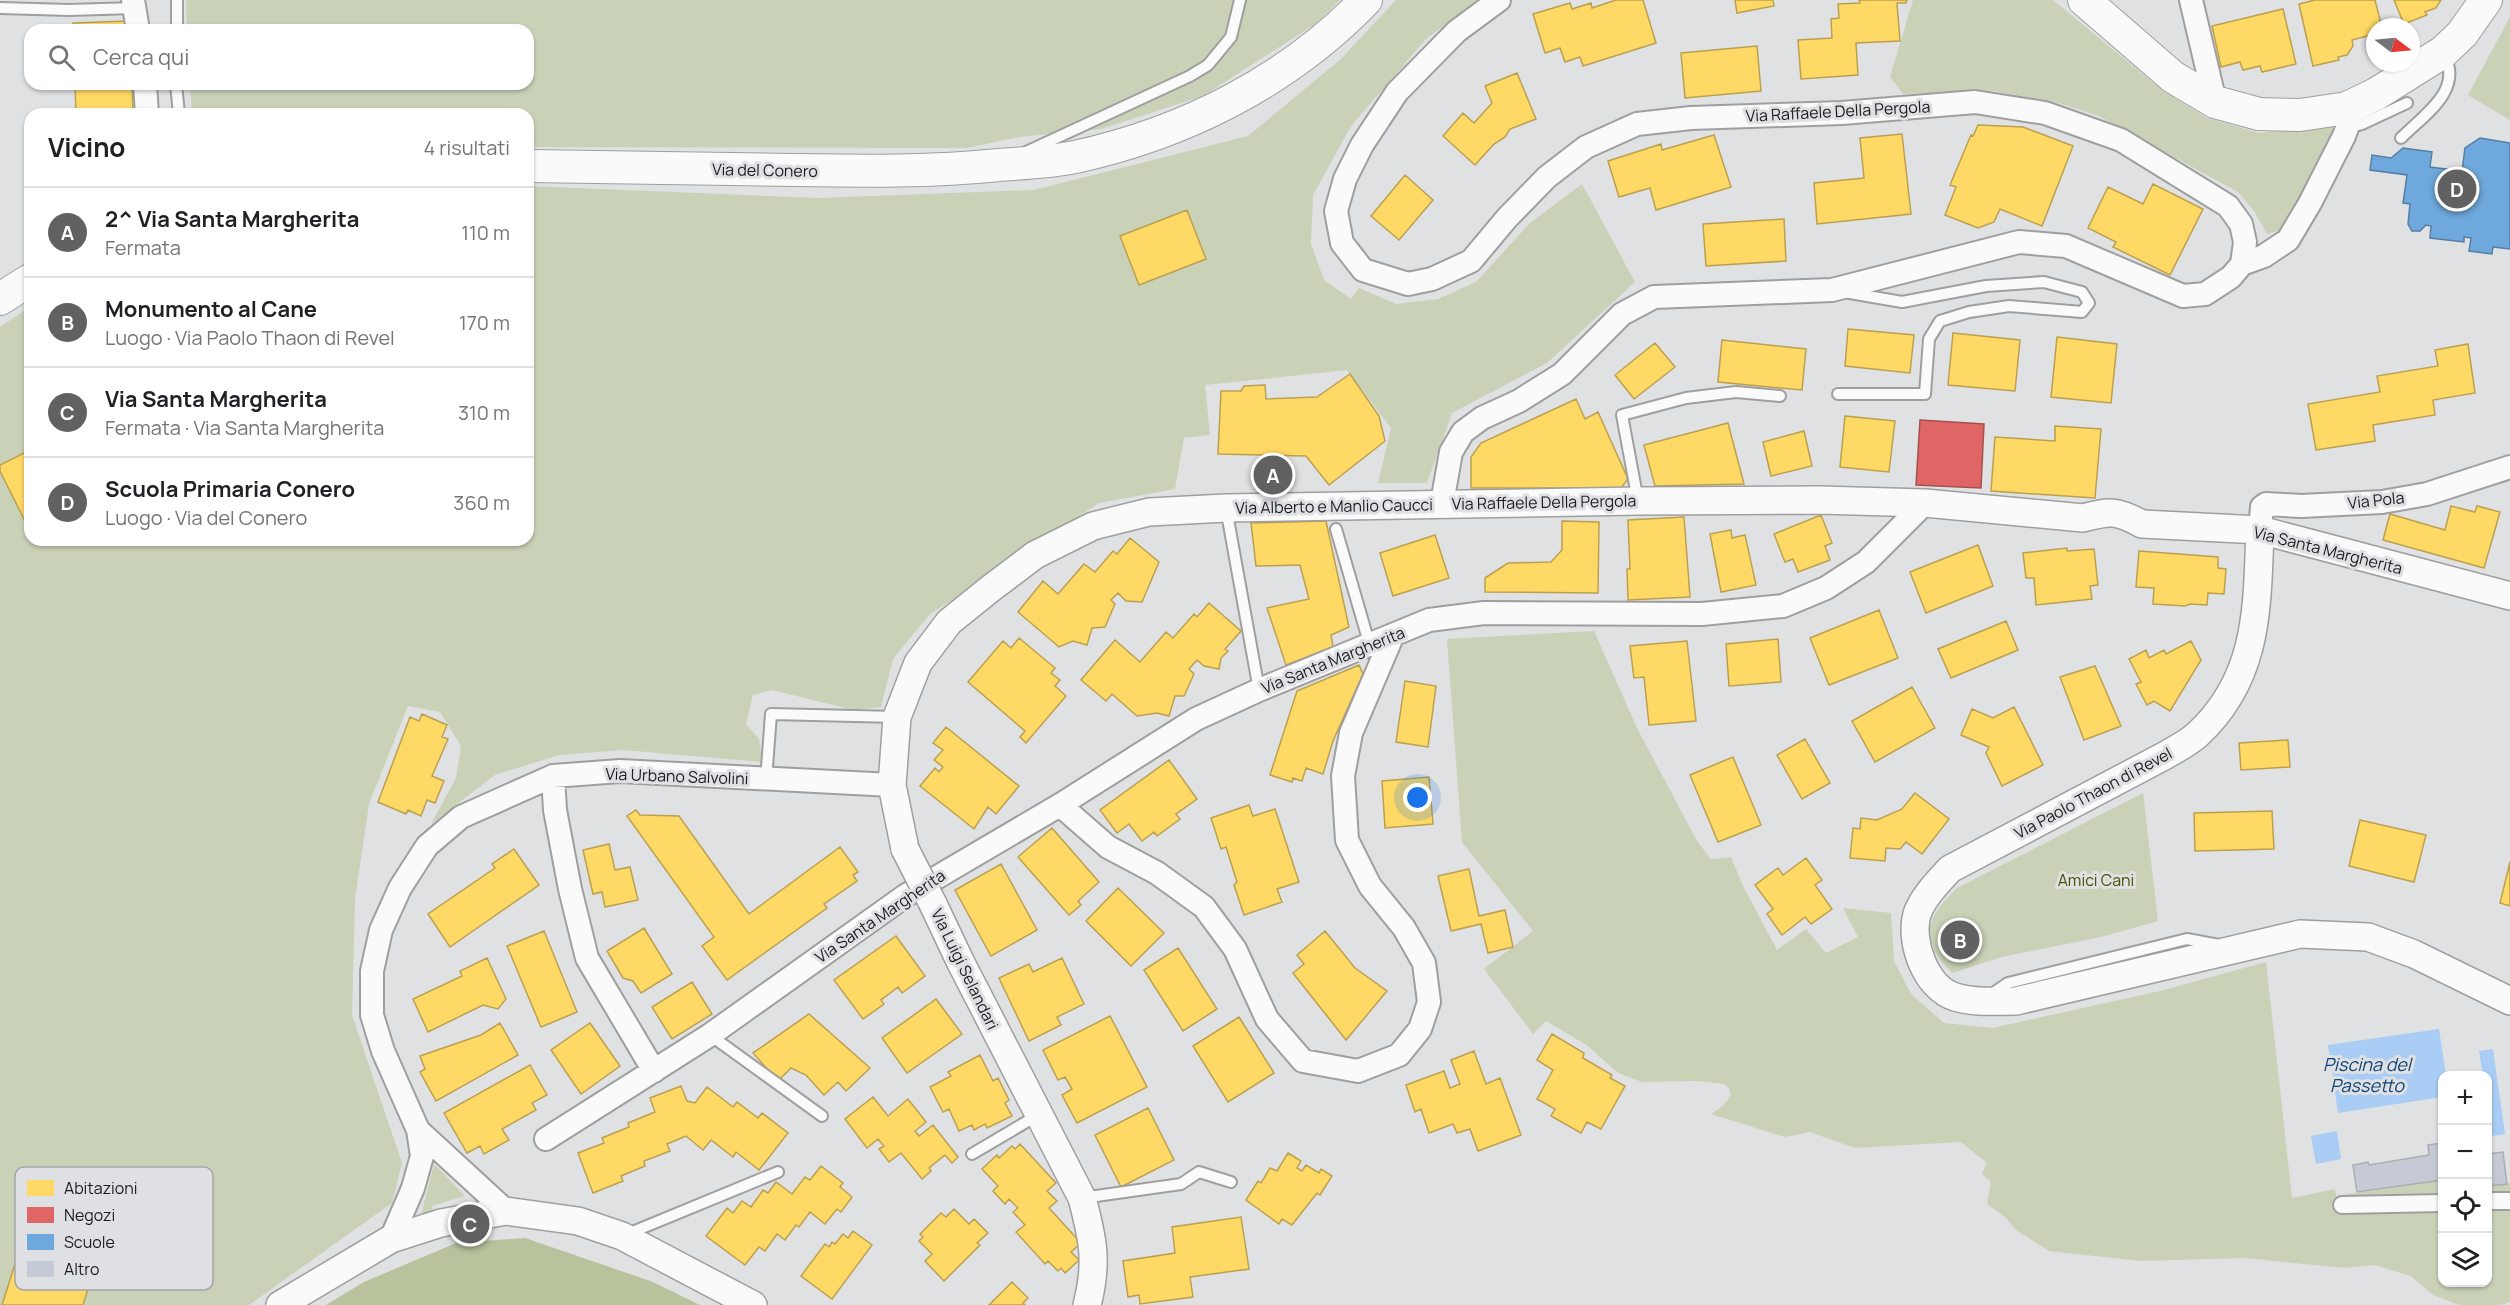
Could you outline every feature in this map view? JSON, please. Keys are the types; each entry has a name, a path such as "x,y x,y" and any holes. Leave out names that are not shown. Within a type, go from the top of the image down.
{"main road":[{"name":"Via del Conero","path":"534,166 916,172 1074,157 1116,146 1217,108 1256,88 1301,59 1366,0"},
{"path":"2084,0 2173,77 2215,102 2259,114 2347,118 2376,94 2443,52 2462,34 2486,0"},
{"path":"0,299 24,284"}],"street":[{"name":"Via Raffaele Della Pergola","path":"1499,0 1457,31 1398,92 1345,179 1336,211 1342,243 1363,270 1408,284 1432,279 1471,261 1507,218 1548,177 1586,147 1638,124 1691,118 1842,113 1975,102 2045,113 2121,140 2228,206 2241,224 2245,242 2242,264"},
{"path":"2191,0 2215,102"},
{"path":"145,90 147,108"},
{"name":"Via Raffaele Della Pergola","path":"1925,503 1820,500 1442,503 1451,452 1462,432 1482,418 1520,401 1562,374 1622,314 1654,297 1832,290 2019,242 2066,246 2184,296 2205,294 2231,277 2242,264 2264,256 2288,240 2310,203 2347,118"},
{"name":"Via Pola","path":"2260,530 2262,507 2266,504 2301,506 2382,502 2437,491 2510,467"},
{"name":"Via Alberto e Manlio Caucci","path":"892,785 897,717 918,663 949,622 1035,555 1093,526 1149,512 1442,503"},
{"name":"Via Santa Margherita","path":"546,1139 710,1035 905,896 1060,805 1196,719 1259,690 1430,621 1484,613 1702,614 1783,606 1826,588 1866,562 1925,503 2083,518 2106,530 2130,529 2142,524 2260,530 2510,596"},
{"name":"Via Paolo Thaon di Revel","path":"2260,530 2257,606 2248,657 2223,707 2196,736 2166,755 1950,869 1931,890 1917,915 1916,939 1922,965 1936,985 1953,996 1979,1002 2016,1000 2300,934 2368,937 2414,954 2510,1001"},
{"path":"1060,805 1108,847 1157,873 1204,907 1234,949 1267,1020 1303,1061 1358,1071 1399,1055 1420,1029 1429,1002 1424,963 1404,928 1370,886 1347,840 1343,776 1351,733 1392,637"},
{"name":"Via Urbano Salvolini","path":"391,1239 413,1188 422,1156 418,1130 383,1052 372,1015 372,971 381,930 400,888 427,846 461,817 553,776 620,771 892,785"},
{"path":"553,776 555,810 586,958 654,1071"},
{"name":"Via Luigi Selandari","path":"892,785 905,849 1082,1198 1092,1234 1094,1278 1087,1305"},
{"name":"Via Urbano Salvolini","path":"418,1130 506,1211"},
{"path":"2492,1201 2510,1201"},
{"path":"2343,1205 2438,1203"},
{"path":"280,1305 391,1239 441,1223 506,1211 578,1221 622,1236 753,1305"}],"lane":[{"path":"177,0 177,24"},
{"name":"Via del Conero","path":"1001,165 1047,141 1190,76 1208,64 1231,37 1240,0"},
{"path":"0,8 135,13"},
{"path":"2401,138 2444,96 2452,75 2443,52"},
{"path":"177,90 179,108"},
{"path":"2347,118 2362,124 2407,103"},
{"path":"1832,290 1902,302 1986,286 2044,282 2082,292 2089,303 2082,312 2009,306 1969,312 1940,321 1929,339 1925,394 1838,394"},
{"path":"1638,501 1622,415 1686,398 1736,392 1780,396"},
{"name":"Via Alberto e Manlio Caucci","path":"1226,508 1259,690"},
{"path":"1336,530 1370,646"},
{"path":"766,780 771,714 897,717"},
{"path":"710,1035 822,1116"},
{"path":"972,1154 1038,1115"},
{"path":"622,1236 778,1172"},
{"path":"1082,1198 1181,1184 1198,1173 1231,1182"}],"green space":[{"path":"186,0 1340,0 1317,23 1203,96 1101,129 1019,137 966,148 534,147 534,108 192,108 190,90 534,90 534,24 187,24"},
{"path":"1396,0 1478,0 1426,39 1351,126 1313,195 1311,244 1324,280 1351,299 1359,288 1396,304 1438,299 1476,282 1530,223 1582,184 1635,282 1547,363 1452,413 1427,483 1378,483 1391,428 1347,370 1205,385 1210,435 1184,438 1175,489 1099,503 929,615 893,659 881,707 854,710 772,690 753,695 746,724 759,739 762,762 623,750 559,755 495,775 431,824 456,778 461,746 440,712 408,706 369,804 355,899 352,1015 402,1163 392,1203 249,1305 0,1305 0,327 24,311 24,546 534,546 534,186 818,198 1034,190 1248,136 1341,59"},
{"path":"1913,0 2053,0 2162,90 2207,118 2259,133 2333,124 2334,133 2292,226 2267,234 2254,211 2238,192 2099,116 2052,101 1993,91 1903,94 1890,77"},
{"path":"2510,17 2510,120 2468,95"},
{"path":"1594,631 1637,728 1697,841 1711,859 1731,857 1743,886 1777,950 1806,929 1826,953 1858,937 1843,908 1891,913 1894,961 1911,994 1944,1023 1992,1028 2160,991 2266,962 2292,1198 2335,1189 2336,1196 2438,1181 2438,1287 2492,1287 2492,1185 2510,1183 2510,1302 2501,1305 2459,1305 2433,1295 2411,1276 2375,1265 2345,1268 2244,1258 2140,1261 2049,1251 2016,1230 2005,1217 1987,1204 1991,1182 1982,1174 1987,1163 1961,1142 1855,1148 1810,1132 1785,1137 1711,1114 1723,1106 1731,1095 1729,1088 1724,1084 1698,1081 1642,1082 1618,1073 1588,1046 1546,1021 1533,1034 1484,969 1533,931 1462,842 1447,639"},
{"name":"Amici Cani","path":"2143,793 2158,921 2101,937 2002,957 1952,973 1941,961 1930,939 1930,929 1938,910 1957,888"},
{"path":"434,1164 465,1196 432,1206 433,1212 421,1215"},
{"path":"525,1238 653,1282 700,1305 326,1305 364,1282 456,1243"}],"water":[{"name":"Piscina del Passetto","path":"2439,1029 2445,1071 2438,1071 2438,1098 2338,1113 2328,1045"},
{"path":"2493,1049 2505,1134 2492,1136 2492,1071 2482,1071 2479,1051"},
{"path":"2337,1131 2341,1159 2316,1164 2311,1136"}],"building: Abitazioni":[{"path":"1616,0 1643,0 1656,43 1583,66 1580,57 1565,62 1560,48 1545,53 1533,14 1570,3 1572,9 1591,3 1592,8"},
{"path":"1735,0 1773,0 1774,6 1737,13"},
{"path":"1859,0 1907,0 1906,3 1897,3 1900,41 1856,43 1858,75 1801,79 1798,40 1832,38 1831,19 1839,18 1838,4 1860,3"},
{"path":"2315,0 2375,0 2380,18 2366,18 2366,36 2352,40 2353,46 2347,55 2338,57 2339,60 2313,66 2299,4"},
{"path":"2394,0 2441,0 2436,8 2425,12 2427,15 2419,18 2402,18"},
{"path":"2283,9 2296,64 2262,72 2260,66 2243,70 2240,62 2221,67 2212,26"},
{"path":"129,21 129,24 73,23"},
{"path":"1757,46 1761,91 1685,98 1681,53"},
{"path":"1517,73 1536,119 1510,129 1505,137 1494,144 1475,165 1443,136 1463,113 1474,123 1492,103 1485,86"},
{"path":"75,90 132,90 133,108 76,108"},
{"path":"1978,125 2023,127 2073,146 2042,226 2000,209 1994,222 1978,228 1945,215 1956,187 1950,185 1971,135 1973,136"},
{"path":"1902,134 1911,214 1817,224 1814,183 1864,178 1860,138"},
{"path":"1714,135 1731,187 1656,210 1650,188 1619,197 1608,161 1661,144 1662,150"},
{"path":"1405,175 1433,200 1399,240 1371,216"},
{"path":"2153,184 2203,209 2170,275 2113,247 2116,242 2088,228 2108,187 2143,204"},
{"path":"1187,210 1206,259 1139,285 1120,236"},
{"path":"1784,219 1786,261 1706,266 1703,224"},
{"path":"1848,329 1914,335 1910,373 1845,366"},
{"path":"1953,333 2020,340 2015,391 1948,385"},
{"path":"2057,337 2117,344 2111,403 2051,397"},
{"path":"1722,340 1806,349 1802,390 1718,382"},
{"path":"1655,343 1675,367 1634,399 1615,375"},
{"path":"2468,344 2475,393 2433,400 2435,415 2373,425 2375,441 2316,450 2308,404 2380,392 2377,376 2438,366 2435,350"},
{"path":"1350,374 1379,416 1385,441 1329,485 1306,456 1218,454 1221,391 1241,391 1244,386 1265,385 1266,399 1317,397"},
{"path":"1576,399 1585,419 1598,412 1628,479 1621,488 1471,488 1471,457 1481,443"},
{"path":"1845,416 1895,421 1889,472 1840,467"},
{"path":"1728,423 1744,484 1655,486 1644,445"},
{"path":"2055,426 2101,429 2095,498 1991,491 1995,437 2055,441"},
{"path":"1804,431 1812,466 1771,476 1763,442"},
{"path":"24,453 24,519 0,471 0,465"},
{"path":"2451,506 2475,512 2477,506 2500,512 2484,568 2383,540 2390,514 2445,530"},
{"path":"1821,515 1832,543 1825,546 1830,560 1798,572 1793,559 1785,562 1774,534"},
{"path":"1684,517 1690,597 1628,600 1627,569 1630,569 1628,520"},
{"path":"1326,521 1349,627 1331,635 1333,647 1286,665 1267,608 1309,599 1300,565 1256,566 1251,523"},
{"path":"1562,521 1599,522 1598,593 1485,592 1485,578 1508,563 1551,562 1562,550"},
{"path":"1731,530 1732,538 1745,535 1756,585 1721,592 1710,534"},
{"path":"1435,535 1449,578 1393,596 1380,553"},
{"path":"1130,538 1159,562 1142,602 1126,601 1118,593 1111,600 1115,604 1105,627 1092,628 1087,645 1073,641 1059,647 1018,612 1043,581 1058,594 1084,564 1095,572 1113,551 1117,554"},
{"path":"1978,545 1993,586 1926,613 1910,572"},
{"path":"2067,548 2067,551 2094,549 2098,585 2090,586 2092,599 2036,605 2034,578 2026,578 2023,553"},
{"path":"2139,551 2218,557 2218,568 2226,569 2224,594 2208,593 2207,605 2153,604 2154,588 2136,587"},
{"path":"1209,603 1241,631 1225,649 1228,651 1221,658 1219,669 1204,666 1197,660 1189,669 1194,674 1184,696 1175,696 1169,716 1157,713 1137,716 1112,694 1106,701 1081,680 1115,640 1140,662 1166,632 1173,638 1194,614 1197,617"},
{"path":"1879,610 1898,658 1829,685 1810,638"},
{"path":"2006,621 2018,650 1951,678 1938,649"},
{"path":"1019,638 1055,668 1051,673 1060,680 1055,686 1066,696 1026,743 1020,737 1025,731 968,682 1003,641 1011,648"},
{"path":"1778,639 1781,682 1729,686 1726,644"},
{"path":"1687,641 1696,721 1649,725 1644,677 1634,678 1630,646"},
{"path":"2191,641 2201,660 2170,711 2154,701 2147,705 2136,684 2141,682 2129,659 2146,650 2149,658 2164,650 2166,654"},
{"path":"1359,665 1363,674 1333,741 1323,774 1306,768 1302,781 1293,778 1292,782 1270,775 1297,691"},
{"path":"2095,666 2121,726 2084,740 2060,677"},
{"path":"1405,681 1436,686 1428,747 1396,742"},
{"path":"1912,687 1935,728 1875,762 1852,721"},
{"path":"2014,707 2043,765 2002,786 1986,753 1989,747 1961,735 1972,709 1993,718"},
{"path":"422,714 447,725 442,737 448,739 432,776 444,781 435,803 427,800 421,816 408,810 406,814 378,802 410,717 419,721"},
{"path":"946,727 1019,786 996,814 988,807 974,829 920,786 935,768 939,772 943,767 934,760 943,750 933,743"},
{"path":"1805,739 1830,783 1802,799 1777,755"},
{"path":"2288,740 2290,767 2241,770 2239,743"},
{"path":"1733,757 1761,825 1718,842 1690,775"},
{"path":"1169,760 1197,799 1176,814 1180,819 1157,836 1154,832 1142,841 1129,824 1117,833 1100,810"},
{"path":"1429,777 1433,824 1385,828 1382,781"},
{"path":"1915,793 1949,819 1922,854 1906,842 1900,849 1886,848 1885,861 1850,858 1853,828 1860,829 1861,818 1877,820 1902,809"},
{"path":"1249,805 1253,816 1275,809 1299,882 1277,889 1282,902 1244,915 1234,885 1237,882 1226,847 1221,849 1211,818"},
{"path":"636,810 640,815 679,816 749,914 840,847 858,872 853,875 857,881 824,904 827,908 727,980 702,946 714,937 627,816"},
{"path":"2272,811 2274,849 2195,851 2194,813"},
{"path":"2360,820 2426,835 2414,882 2349,866"},
{"path":"1052,828 1099,882 1078,901 1081,905 1069,915 1018,857"},
{"path":"609,844 615,870 630,867 638,900 605,907 602,892 593,894 583,850"},
{"path":"514,849 539,885 450,947 428,914 495,868 492,864"},
{"path":"1806,858 1822,880 1815,885 1832,909 1811,924 1805,917 1782,935 1767,914 1773,909 1755,885 1778,868 1783,875"},
{"path":"2510,862 2510,906 2500,903"},
{"path":"1001,864 1037,930 991,956 955,890"},
{"path":"1469,869 1479,916 1505,910 1513,947 1488,953 1481,924 1451,931 1438,876"},
{"path":"1118,888 1164,933 1131,966 1086,921"},
{"path":"644,928 672,974 641,993 633,981 623,978 607,951"},
{"path":"544,931 577,1012 541,1027 507,946"},
{"path":"1325,931 1355,968 1387,991 1346,1040 1293,973 1304,964 1297,955"},
{"path":"896,936 925,976 902,993 898,987 881,1000 884,1004 863,1019 834,980"},
{"path":"1178,948 1217,1009 1183,1031 1144,970"},
{"path":"487,958 506,999 498,1009 483,1005 428,1032 413,999 462,976 460,971"},
{"path":"1062,958 1084,1004 1057,1017 1061,1025 1029,1041 999,978 1029,964 1033,972"},
{"path":"692,982 712,1014 672,1039 652,1007"},
{"path":"936,999 962,1034 907,1073 882,1038"},
{"path":"809,1014 870,1068 846,1091 838,1082 824,1095 806,1075 791,1068 778,1081 753,1053"},
{"path":"1110,1016 1147,1087 1077,1123 1062,1095 1072,1089 1065,1077 1058,1080 1043,1050"},
{"path":"1239,1017 1274,1073 1228,1102 1193,1046"},
{"path":"500,1023 518,1055 436,1101 420,1072 425,1069 420,1056 481,1035"},
{"path":"590,1023 620,1066 581,1094 551,1050"},
{"path":"1552,1034 1584,1053 1583,1058 1612,1075 1610,1078 1625,1086 1601,1129 1587,1122 1581,1133 1551,1116 1555,1109 1537,1099 1553,1070 1537,1060"},
{"path":"1474,1051 1486,1084 1500,1078 1521,1135 1478,1151 1470,1129 1457,1133 1453,1124 1429,1133 1421,1109 1415,1112 1406,1085 1444,1071 1450,1088 1460,1084 1451,1060"},
{"path":"980,1055 993,1081 998,1078 1009,1100 1005,1103 1012,1116 987,1128 985,1124 974,1130 972,1125 959,1131 949,1109 943,1112 930,1087 951,1076 948,1072"},
{"path":"530,1065 547,1095 532,1103 536,1110 502,1129 509,1140 484,1154 480,1146 467,1153 444,1113"},
{"path":"681,1086 687,1101 695,1103 707,1087 733,1107 737,1102 758,1118 762,1113 788,1133 759,1170 736,1152 733,1157 711,1140 703,1150 686,1136 667,1144 670,1151 644,1161 645,1166 621,1176 623,1181 593,1193 578,1153 604,1143 602,1138 629,1127 628,1123 655,1112 650,1098"},
{"path":"873,1097 888,1116 908,1099 926,1122 915,1131 919,1136 933,1125 958,1157 952,1163 945,1155 929,1168 931,1171 922,1179 901,1153 889,1162 879,1149 884,1146 878,1139 867,1148 845,1119"},
{"path":"1148,1108 1174,1160 1121,1187 1095,1135"},
{"path":"1020,1144 1056,1183 1047,1191 1057,1201 1049,1208 1081,1243 1071,1252 1079,1260 1065,1273 1061,1268 1058,1271 1048,1261 1045,1264 1016,1232 1025,1225 1013,1212 1018,1208 1009,1199 1005,1204 993,1191 998,1186 982,1169 997,1155 999,1158 1012,1146 1015,1149"},
{"path":"1288,1153 1301,1161 1297,1168 1302,1171 1306,1165 1319,1173 1321,1169 1332,1176 1320,1195 1317,1193 1292,1225 1282,1219 1279,1224 1246,1200 1270,1168 1277,1171"},
{"path":"821,1166 843,1183 840,1187 852,1197 841,1212 837,1209 825,1224 810,1212 785,1240 777,1234 765,1251 759,1247 745,1265 706,1236 727,1208 733,1213 742,1201 751,1207 763,1190 768,1193 776,1182 792,1194 805,1177 810,1180"},
{"path":"954,1209 969,1224 974,1219 988,1233 977,1243 980,1245 944,1281 925,1261 932,1254 919,1241 923,1237 920,1234 941,1213 946,1217"},
{"path":"1241,1217 1249,1269 1190,1277 1193,1297 1140,1304 1139,1295 1128,1297 1123,1261 1175,1253 1172,1227"},
{"path":"853,1231 872,1245 832,1299 801,1276 825,1244 829,1247 832,1242 835,1244 843,1234 848,1238"},
{"path":"15,1264 15,1290 88,1290 83,1305 2,1305"},
{"path":"1012,1282 1028,1298 1023,1303 1025,1305 989,1305"}],"building: Negozi":[{"path":"1920,420 1984,424 1981,488 1916,485"}],"building: Scuole":[{"path":"2480,138 2510,143 2510,249 2493,247 2492,254 2469,251 2471,238 2464,237 2464,242 2430,238 2431,226 2426,225 2420,231 2412,231 2408,224 2410,204 2403,203 2407,175 2370,170 2372,155 2391,158 2403,148 2432,152 2430,167 2462,171 2465,148"}],"building: Altro":[{"path":"2438,1144 2438,1181 2357,1192 2353,1165 2368,1162 2369,1165 2429,1155 2428,1145"},
{"path":"2503,1152 2507,1184 2492,1186 2492,1153"}],"place":[{"name":"Scuola Primaria Conero","path":"2457,189"},
{"name":"2^ Via Santa Margherita","path":"1273,475"},
{"name":"Monumento al Cane","path":"1960,940"},
{"name":"Via Santa Margherita","path":"470,1224"}]}
